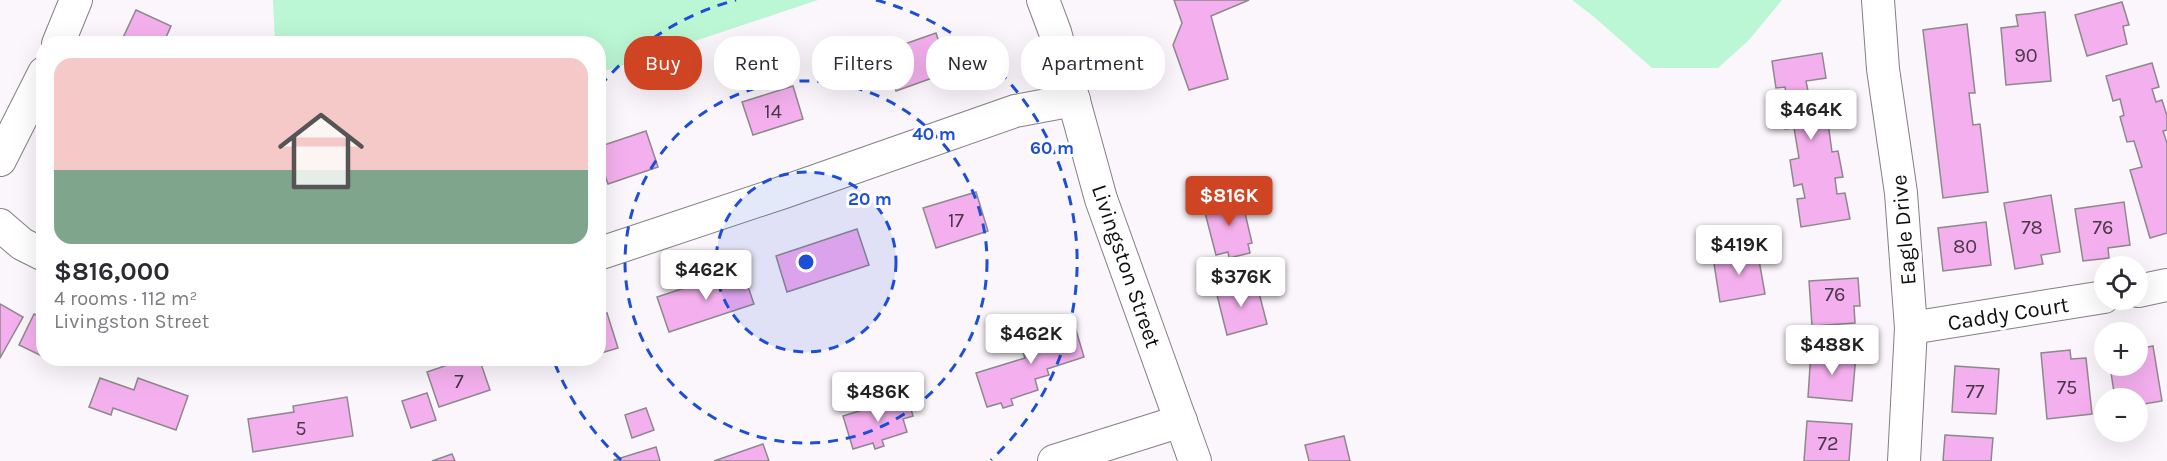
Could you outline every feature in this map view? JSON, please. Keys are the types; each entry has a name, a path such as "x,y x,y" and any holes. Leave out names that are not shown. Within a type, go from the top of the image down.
{"street":[{"path":"61,36 76,0"},
{"name":"Livingston Street","path":"1043,0 1055,32 1101,200 1195,461"},
{"name":"Eagle Drive","path":"1878,0 1883,69 1901,193 1911,328 1904,461"},
{"path":"0,160 36,90"},
{"path":"606,251 1015,111 1074,100"},
{"path":"0,225 21,244 36,251"},
{"path":"2148,289 2167,285"},
{"name":"Caddy Court","path":"1911,328 2094,299"},
{"path":"1054,461 1181,422"}],"green space":[{"path":"273,0 818,0 702,39 702,36 624,36 624,65 606,71 606,36 275,36"},
{"path":"1572,0 1782,0 1749,40 1718,68 1652,68"}],"building":[{"path":"1174,0 1249,0 1211,16 1228,79 1189,90 1173,45 1182,23"},
{"path":"2122,2 2129,25 2123,26 2127,44 2087,56 2075,15"},
{"path":"136,10 171,26 167,36 124,36"},
{"path":"2045,12 2051,81 2006,85 2001,28 2018,26 2016,15"},
{"path":"1967,24 1975,93 1969,93 1973,125 1980,124 1988,192 1943,198 1923,30"},
{"path":"926,37 926,80 914,85 914,41"},
{"path":"1822,53 1826,78 1806,81 1809,96 1828,93 1832,123 1828,123 1832,152 1838,151 1843,177 1835,178 1837,194 1845,193 1850,219 1801,227 1797,199 1805,198 1802,184 1794,186 1790,160 1799,158 1794,128 1785,129 1781,102 1787,101 1785,87 1776,88 1772,61"},
{"path":"2152,63 2159,87 2152,89 2156,102 2162,100 2167,116 2167,130 2163,131 2167,143 2167,233 2150,238 2130,170 2142,167 2134,141 2127,142 2120,117 2124,115 2120,99 2113,101 2106,76"},
{"path":"780,90 794,90 803,119 753,135 742,102"},
{"path":"646,131 658,167 608,184 606,144"},
{"path":"976,192 988,231 936,248 923,208"},
{"path":"2051,195 2060,252 2041,255 2043,264 2015,269 2004,203"},
{"path":"1241,196 1252,243 1248,244 1250,253 1229,258 1228,252 1216,255 1203,205"},
{"path":"2124,202 2130,245 2108,248 2109,256 2094,256 2094,260 2083,261 2075,209"},
{"path":"1986,222 1991,265 1943,271 1938,228"},
{"path":"857,229 869,265 787,292 776,256"},
{"path":"1757,249 1765,294 1720,302 1713,257"},
{"path":"742,269 754,304 669,332 657,297"},
{"path":"1858,278 1860,306 1854,306 1855,323 1812,326 1809,281"},
{"path":"1256,281 1267,324 1227,335 1216,291"},
{"path":"0,304 23,317 0,358"},
{"path":"606,313 618,348 606,352"},
{"path":"34,314 36,315 36,353 19,345"},
{"path":"1073,320 1084,357 1047,369 1049,375 1035,379 1038,390 1011,399 1013,405 1003,408 1001,403 987,407 976,373 1025,358 1022,349 1038,344 1035,333"},
{"path":"2153,346 2162,401 2148,403 2148,388 2113,388 2112,376 2148,376 2148,347"},
{"path":"2070,350 2071,359 2086,358 2092,414 2047,419 2041,353"},
{"path":"1811,351 1856,355 1852,401 1808,397"},
{"path":"445,366 482,366 490,390 439,407 427,372"},
{"path":"1955,366 1999,369 1996,414 1952,412"},
{"path":"100,378 134,390 138,378 188,396 176,430 113,408 111,415 89,407"},
{"path":"427,393 436,420 411,428 402,401"},
{"path":"907,396 913,416 903,419 907,432 882,440 884,446 875,449 873,443 853,449 843,416"},
{"path":"347,397 353,436 253,452 248,419 294,412 293,406"},
{"path":"646,408 654,430 632,438 625,415"},
{"path":"1807,421 1852,424 1849,461 1804,461"},
{"path":"1945,435 1993,438 1991,461 1943,461"},
{"path":"1344,436 1350,461 1309,461 1305,445"},
{"path":"763,444 769,461 714,461"},
{"path":"656,447 660,461 614,461 614,460"},
{"path":"452,454 455,461 432,461"}]}
